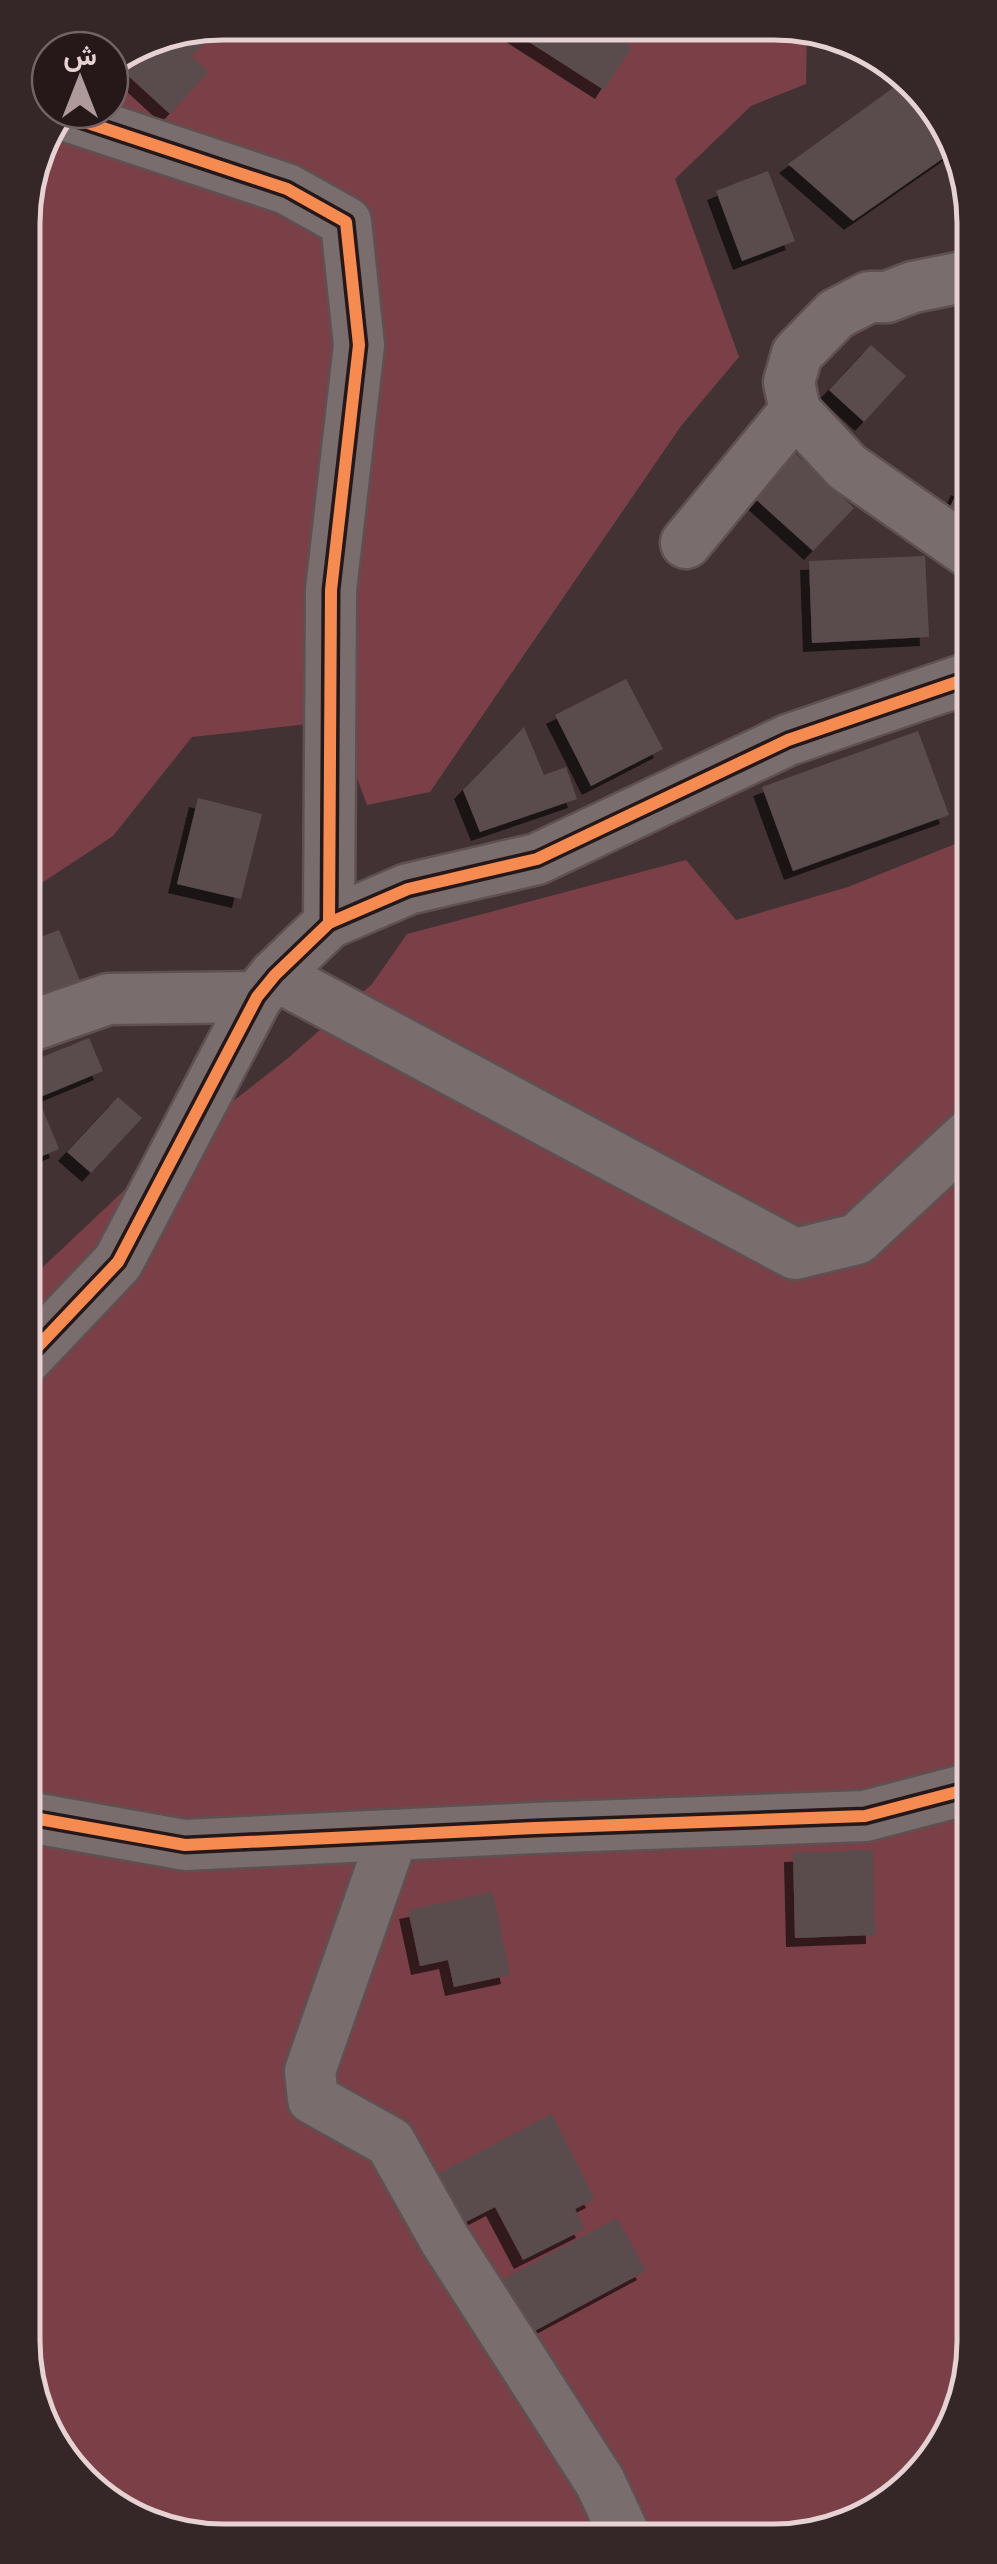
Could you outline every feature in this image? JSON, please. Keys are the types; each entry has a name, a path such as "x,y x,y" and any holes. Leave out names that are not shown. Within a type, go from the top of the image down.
{"street":[{"path":"107,130 287,189 346,222 359,345 331,590 329,923"},
{"path":"957,278 887,297 869,297 836,314 798,354 789,382 795,411 847,467 957,544"},
{"path":"686,543 795,411"},
{"path":"40,1344 118,1262 266,986 329,923 408,888 537,859 788,740 957,682"},
{"path":"40,1023 108,999 266,986 795,1254 857,1239 957,1146"},
{"path":"40,1820 186,1845 865,1816 957,1792"},
{"path":"393,1835 310,2071 313,2100 390,2142 445,2240 600,2482 619,2524"}],"shaded area":[{"path":"774,40 807,44 806,84 751,106 675,179 739,357 681,426 430,792 367,805 336,721 192,737 113,836 40,884 40,211 46,176 66,130 130,130 130,66 164,50 199,42"},
{"path":"957,843 957,2353 943,2411 919,2452 885,2486 855,2505 798,2522 211,2524 142,2505 94,2470 65,2432 46,2388 40,2341 40,1270 151,1165 287,1059 372,984 407,934 686,860 736,920 848,887"}],"building":[{"path":"526,40 621,40 632,47 604,90"},
{"path":"206,41 192,57 209,72 170,114 130,77 130,66 164,50"},
{"path":"895,86 919,112 944,157 853,221 788,164"},
{"path":"768,171 795,241 742,261 716,191"},
{"path":"871,345 906,376 864,422 829,390"},
{"path":"782,441 854,508 813,551 741,486"},
{"path":"957,492 957,520 946,515"},
{"path":"925,556 929,637 812,643 809,561"},
{"path":"626,679 663,749 591,786 555,715"},
{"path":"524,727 544,775 566,767 577,799 480,832 463,790"},
{"path":"918,731 949,815 793,871 762,787"},
{"path":"198,798 262,814 241,899 177,884"},
{"path":"59,930 81,983 40,999 40,937"},
{"path":"89,1038 103,1071 40,1097 40,1058"},
{"path":"118,1097 142,1118 91,1173 67,1152"},
{"path":"40,1103 59,1149 40,1157"},
{"path":"873,1850 875,1935 795,1938 793,1853"},
{"path":"493,1892 510,1975 454,1987 448,1960 420,1966 408,1910"},
{"path":"552,2114 595,2199 575,2209 585,2229 523,2260 495,2207 460,2225 434,2176"},
{"path":"617,2218 646,2271 527,2335 498,2282"}],"cycle path":[{"path":"109,130 287,189 346,222 359,345 331,590 329,923"},
{"path":"40,1344 118,1262 257,997 329,923 408,889 537,859 788,740 957,682"},
{"path":"40,1819 185,1845 865,1816 957,1792"}]}
